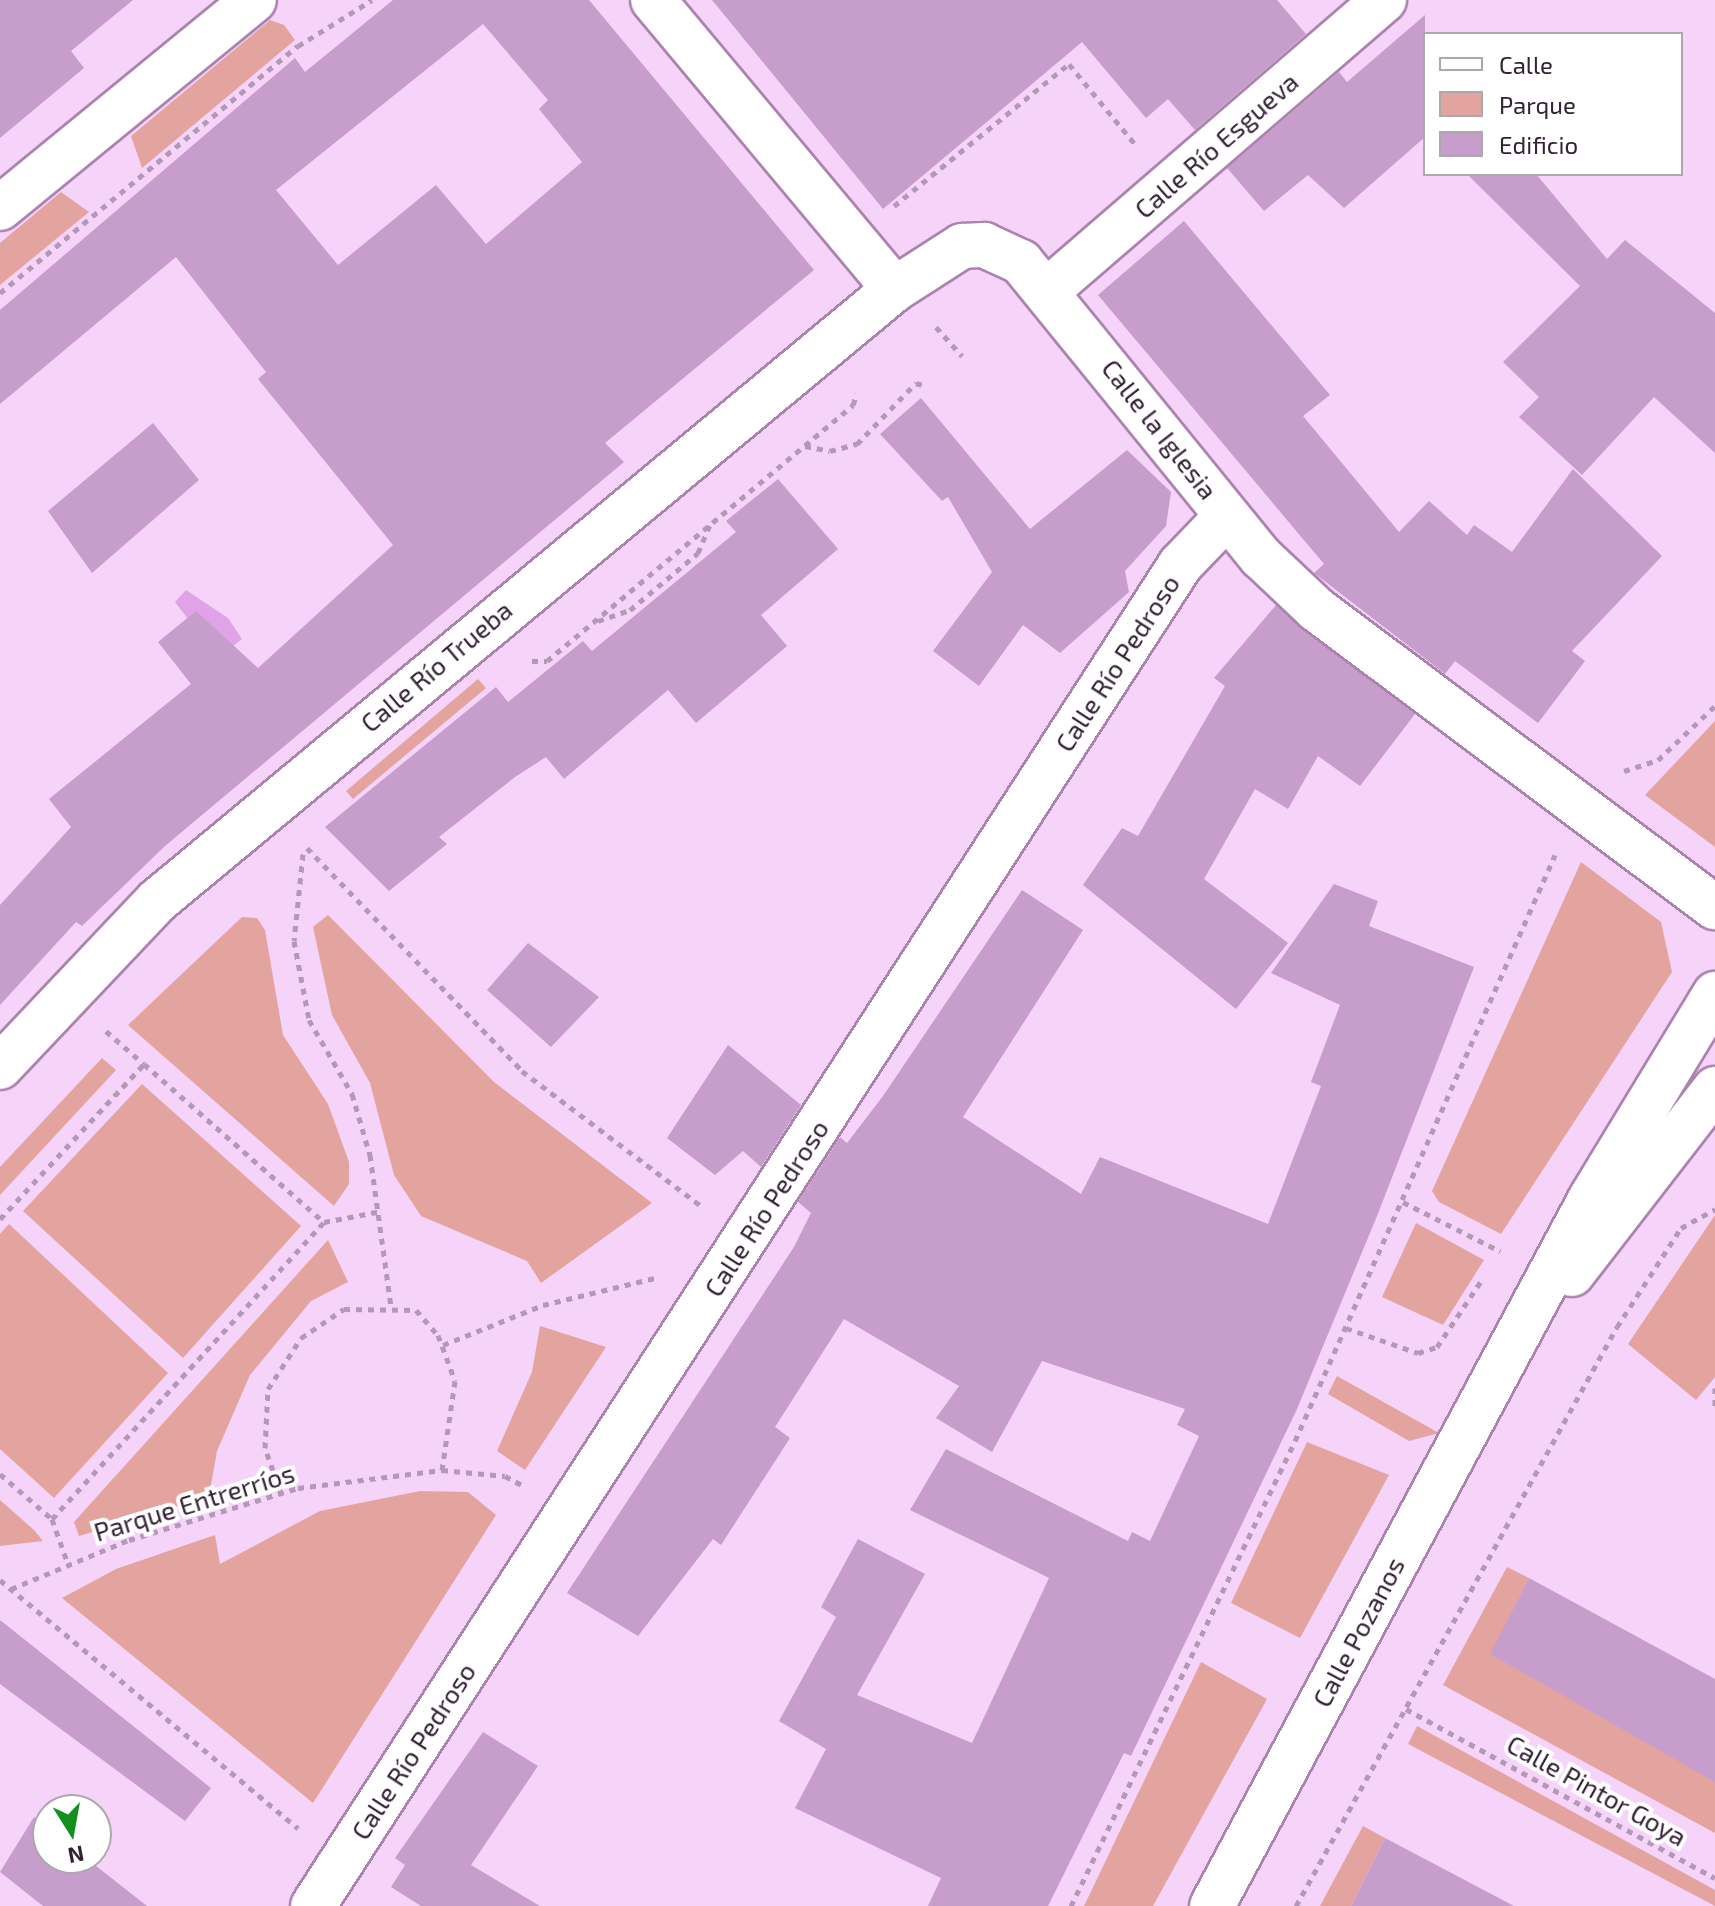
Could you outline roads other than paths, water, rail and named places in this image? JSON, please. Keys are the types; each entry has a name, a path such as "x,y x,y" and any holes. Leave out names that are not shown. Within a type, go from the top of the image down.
{"street":[{"path":"0,208 254,0"},
{"path":"653,0 895,289"},
{"name":"Calle Río Esgueva","path":"1048,290 1384,0"},
{"name":"Calle la Iglesia","path":"895,289 935,258 984,245 1021,262 1048,290 1227,516 1316,609 1715,907"},
{"name":"Calle Río Trueba","path":"0,1067 157,901 895,289"},
{"name":"Calle Río Pedroso","path":"313,1906 1181,564 1227,516"},
{"name":"Calle Pozanos","path":"1212,1906 1504,1358 1658,1081 1715,994"},
{"path":"1700,1145 1666,1112 1658,1081 1715,1082"},
{"name":"Calle Pozanos","path":"1504,1358 1700,1145 1715,1089"}]}
